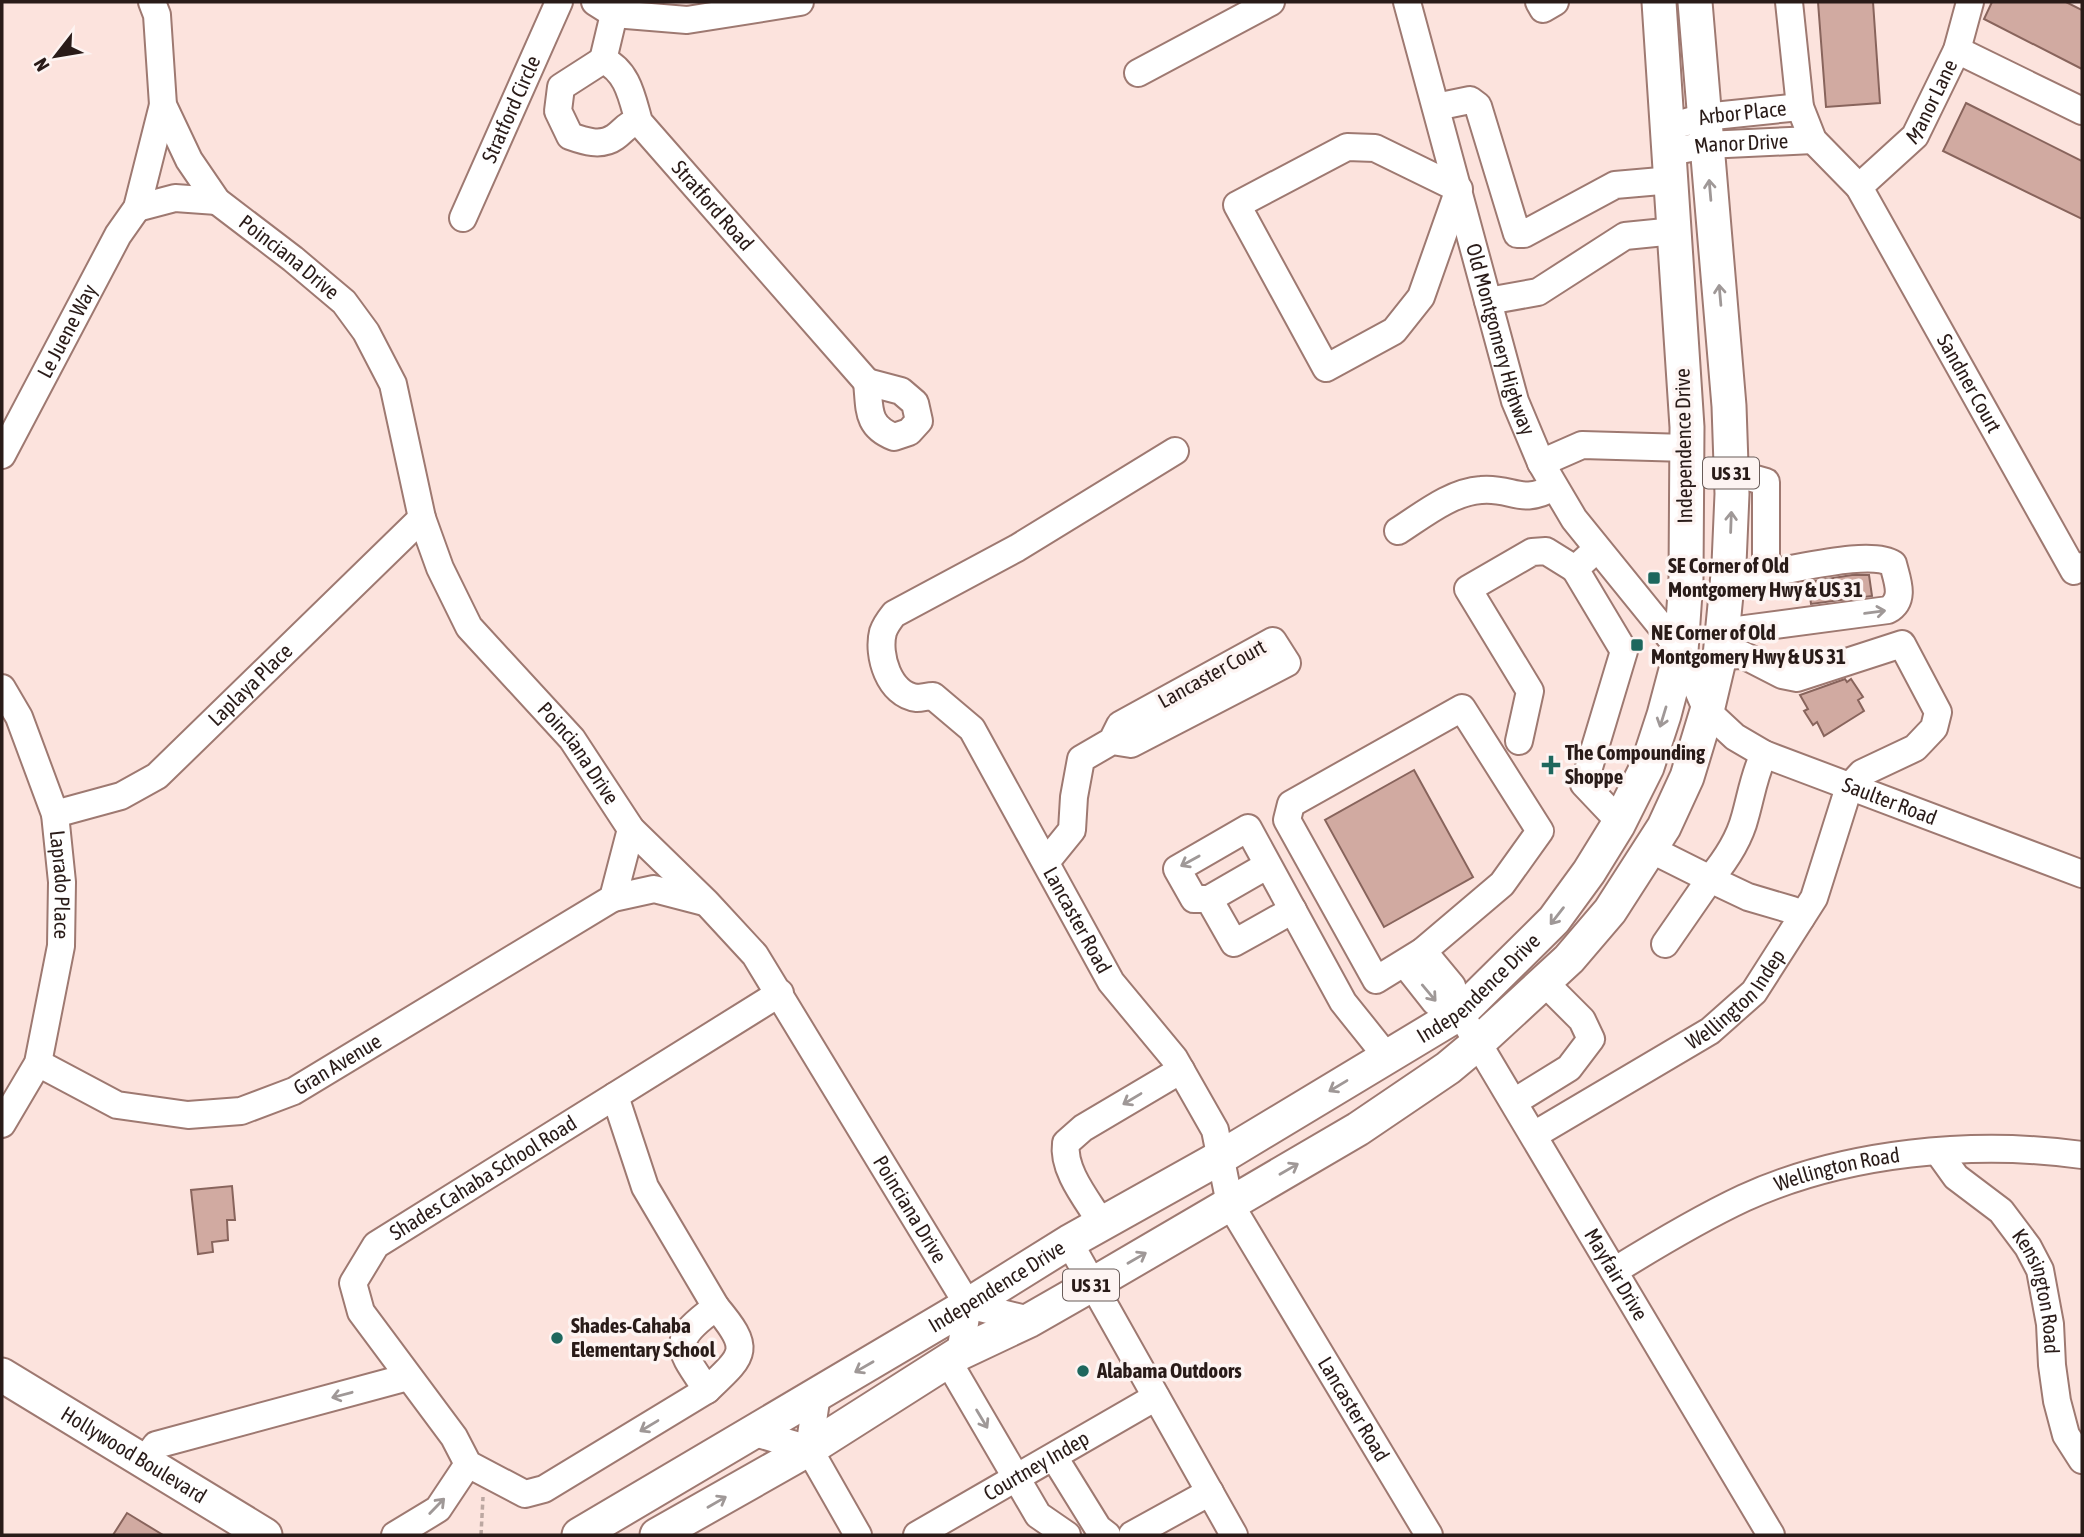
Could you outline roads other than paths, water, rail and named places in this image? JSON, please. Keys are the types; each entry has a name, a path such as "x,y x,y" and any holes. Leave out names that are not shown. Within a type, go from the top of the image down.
{"main road":[{"name":"Independence Drive","path":"579,1535 968,1306 1069,1242 1221,1157 1460,1013 1554,920 1589,872 1620,821 1647,767 1681,651 1686,578 1687,448 1659,2"},
{"name":"Independence Drive","path":"657,1535 809,1449 954,1357 1030,1320 1358,1129 1448,1068 1478,1043 1569,959 1610,911 1664,827 1687,777 1707,711 1721,644 1728,574 1731,472 1729,406 1695,2"},
{"name":"Hollywood Boulevard","path":"2,1375 265,1535"}],"street":[{"name":"Poinciana Drive","path":"152,2 158,15 163,105 137,208 175,198 218,201"},
{"name":"Stratford Circle","path":"463,218 559,2"},
{"path":"603,60 605,8 687,20 800,2"},
{"path":"1139,73 1271,2"},
{"name":"Old Montgomery Highway","path":"1407,2 1515,401 1541,463 1574,519 1681,651 1707,711"},
{"path":"1539,2 1543,9 1555,2"},
{"name":"Manor Drive","path":"1790,2 1800,107"},
{"path":"1957,50 1970,2"},
{"name":"Manor Lane","path":"1859,187 1915,136 1957,50 2082,111"},
{"name":"Stratford Circle","path":"603,60 561,87 558,111 569,136 592,143 613,139 628,124 639,122"},
{"name":"Stratford Road","path":"603,60 616,66 628,85 639,122 867,382"},
{"name":"Manor Drive","path":"1436,107 1470,100 1478,106 1517,234 1524,234 1615,185 1705,131 1813,140"},
{"name":"Poinciana Drive","path":"163,105 189,160 218,201 344,302 366,332 393,384 422,517 440,568 469,627 572,739 631,829 706,902 755,955 968,1306"},
{"name":"Arbor Place","path":"1705,131 1800,107 1813,140 1859,187"},
{"name":"Old Montgomery Highway","path":"1347,147 1375,148 1459,189 1421,297 1394,331 1326,368 1237,205 1347,147"},
{"name":"Sandner Court","path":"1859,187 2074,571 2082,566"},
{"name":"Le Juene Way","path":"2,455 118,235 137,208"},
{"path":"1489,301 1538,292 1625,236 1675,231"},
{"path":"1541,463 1582,445 1687,448"},
{"name":"Lancaster Road","path":"1175,451 1017,548 894,614 883,630 881,651 887,673 899,689 915,698 933,696 972,729 1111,982 1174,1058 1215,1129 1230,1203 1429,1535"},
{"path":"1731,472 1766,482 1766,573"},
{"path":"1398,531 1435,507 1468,492 1482,489 1505,491 1519,497 1539,495 1554,487"},
{"name":"Laplaya Place","path":"55,814 121,796 157,776 422,517"},
{"path":"1575,569 1597,549"},
{"path":"1519,741 1530,691 1468,589 1532,552 1546,551 1575,569 1624,651 1584,784 1620,821"},
{"path":"1721,644 1888,610 1896,606 1899,598 1893,564 1885,558 1862,558 1766,573 1728,574"},
{"path":"1721,644 1782,675 1797,677 1902,645 1938,712 1934,728 1915,748 1862,773 1849,787"},
{"name":"Laprado Place","path":"2,688 19,717 55,814 62,882 61,946 38,1063 2,1124"},
{"name":"Lancaster Court","path":"1046,862 1072,830 1074,797 1081,760 1112,741 1120,725 1191,699"},
{"path":"1462,708 1540,831 1502,884 1414,957 1376,980 1287,820 1291,804 1462,708"},
{"name":"Saulter Road","path":"1707,711 1735,737 1763,754 2082,874"},
{"path":"1665,944 1728,855 1740,831 1763,754"},
{"name":"Wellington Indep","path":"1534,1135 1710,1031 1754,992 1814,898 1849,787"},
{"path":"1268,865 1209,900 1194,899 1177,869 1248,828 1343,1002 1387,1057"},
{"path":"613,898 631,829"},
{"path":"1650,849 1748,897 1793,910 1801,918"},
{"name":"Gran Avenue","path":"38,1063 117,1105 188,1115 241,1111 294,1091 613,898 654,889 706,902"},
{"path":"1209,900 1234,943 1293,910"},
{"name":"Mayfair Drive","path":"1414,957 1452,986 1460,1013 1771,1535"},
{"path":"1514,1102 1569,1068 1591,1038 1582,1020 1544,982"},
{"name":"Shades Cahaba School Road","path":"468,1465 454,1437 361,1311 354,1283 376,1245 780,993"},
{"path":"1102,1224 1074,1177 1065,1148 1068,1139 1181,1070"},
{"path":"395,1535 438,1509 468,1465 489,1483 525,1494 544,1489 707,1390 735,1363 740,1346 735,1329 716,1307 645,1187 615,1096"},
{"name":"Wellington Road","path":"1614,1271 1671,1236 1757,1193 1830,1167 1894,1155 1938,1152 2040,1149 2082,1155"},
{"name":"Kensington Road","path":"1938,1152 1956,1177 2001,1211 2028,1247 2039,1270 2050,1324 2057,1401 2066,1435 2082,1461"},
{"path":"1069,1242 1234,1535"},
{"path":"1030,1320 968,1306 954,1357 1038,1515 1067,1535"},
{"path":"707,1390 686,1360 683,1341 693,1324 716,1307"},
{"path":"145,1460 156,1445 408,1377"},
{"path":"817,1394 809,1449 858,1535"},
{"name":"Courtney Indep","path":"916,1535 1156,1397"},
{"path":"752,1432 809,1449"},
{"path":"1054,1457 1098,1528 1107,1535"},
{"path":"1132,1535 1210,1492"},
{"path":"629,1506 646,1535"}],"place":[{"name":"SE Corner of Old Montgomery Hwy & US 31","path":"1654,578"},
{"name":"NE Corner of Old Montgomery Hwy & US 31","path":"1637,645"},
{"name":"The Compounding Shoppe","path":"1551,765"},
{"name":"Shades-Cahaba Elementary School","path":"557,1338"},
{"name":"Alabama Outdoors","path":"1083,1371"}]}
